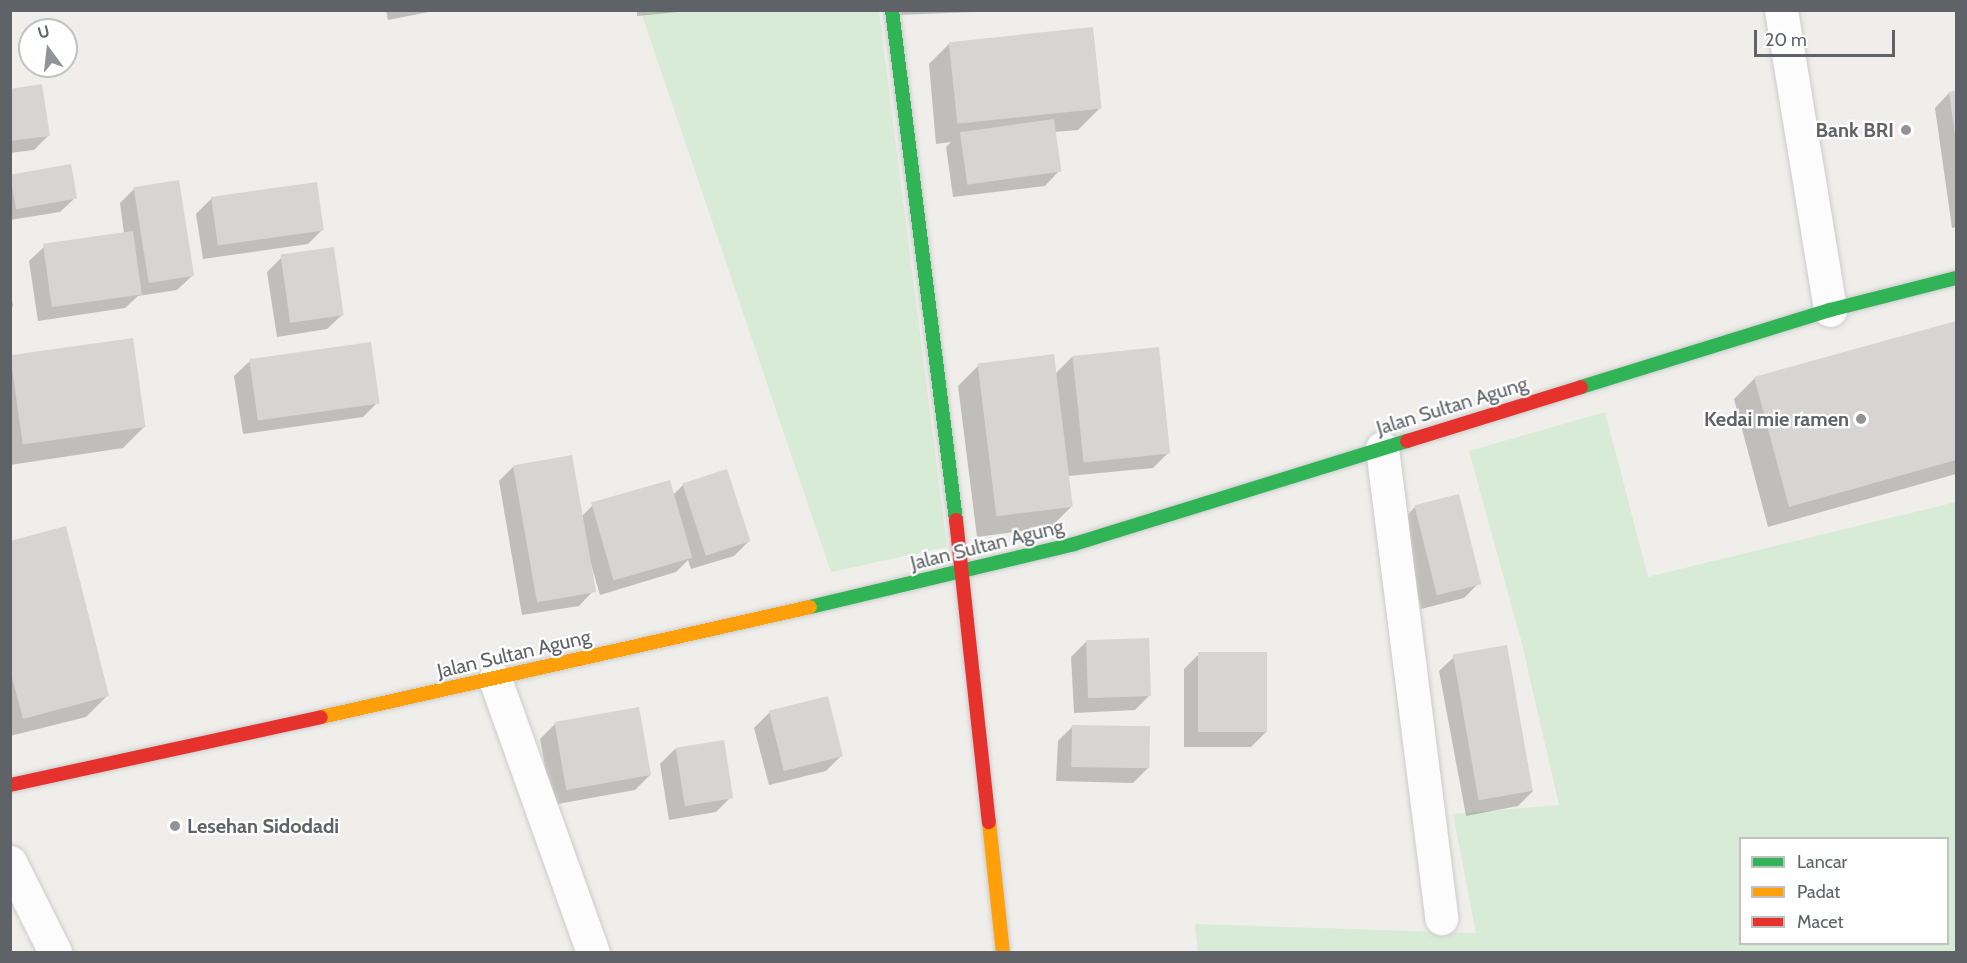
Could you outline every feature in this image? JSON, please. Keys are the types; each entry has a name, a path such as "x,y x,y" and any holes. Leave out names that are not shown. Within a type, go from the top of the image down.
{"main road":[{"path":"892,10 963,572 1003,952"},
{"name":"Jalan Sultan Agung","path":"10,785 495,679 963,572 1074,544 1830,310 1956,278"}],"street":[{"path":"1781,10 1830,310"},
{"path":"1382,448 1441,918"},
{"path":"495,679 592,952"},
{"path":"10,862 56,952"}],"green space":[{"path":"675,10 879,11 947,547 831,572 642,15"},
{"path":"1605,412 1648,577 1956,502 1956,952 1198,952 1195,924 1476,933 1453,814 1559,805 1522,644 1469,451"}],"building":[{"path":"1093,27 1102,109 957,124 949,42"},
{"path":"42,84 50,136 10,141 10,89"},
{"path":"1956,90 1956,135 1955,135 1949,92"},
{"path":"1054,119 1061,171 967,185 960,132"},
{"path":"71,164 77,198 16,209 10,175"},
{"path":"179,180 194,276 149,283 134,187"},
{"path":"317,182 324,231 218,245 211,197"},
{"path":"133,231 142,294 52,307 43,244"},
{"path":"334,247 344,315 290,323 281,255"},
{"name":"Kedai mie ramen","path":"1956,321 1956,460 1789,507 1754,377"},
{"path":"133,338 146,427 23,444 10,355"},
{"path":"371,342 380,403 258,421 249,359"},
{"path":"1159,347 1170,453 1084,463 1072,356"},
{"path":"1054,354 1073,507 996,516 978,363"},
{"path":"572,455 596,592 537,602 513,465"},
{"path":"727,469 750,541 706,556 682,484"},
{"path":"670,480 692,558 614,580 591,503"},
{"path":"1459,494 1481,584 1437,595 1414,505"},
{"path":"66,526 109,696 23,719 10,670 10,541"},
{"path":"1149,638 1151,696 1088,698 1086,640"},
{"path":"1507,645 1533,791 1479,800 1453,655"},
{"path":"1198,652 1267,652 1267,732 1198,732"},
{"path":"828,696 843,756 784,771 769,711"},
{"path":"639,707 651,775 566,790 554,722"},
{"path":"1072,725 1150,726 1149,768 1071,767"},
{"path":"724,740 733,798 685,806 676,748"}],"traffic: fast":[{"path":"892,10 956,520"},
{"path":"1581,387 1830,310 1956,278"},
{"path":"810,607 1074,544 1407,441"}],"traffic: slow":[{"path":"321,717 810,607"},
{"path":"989,822 1003,952"}],"traffic: jam":[{"path":"1407,441 1581,387"},
{"path":"956,520 989,822"},
{"path":"10,785 321,717"}],"place":[{"name":"Bank BRI","path":"1906,130"},
{"name":"Kedai mie ramen","path":"1861,419"},
{"name":"Lesehan Sidodadi","path":"175,826"}]}
